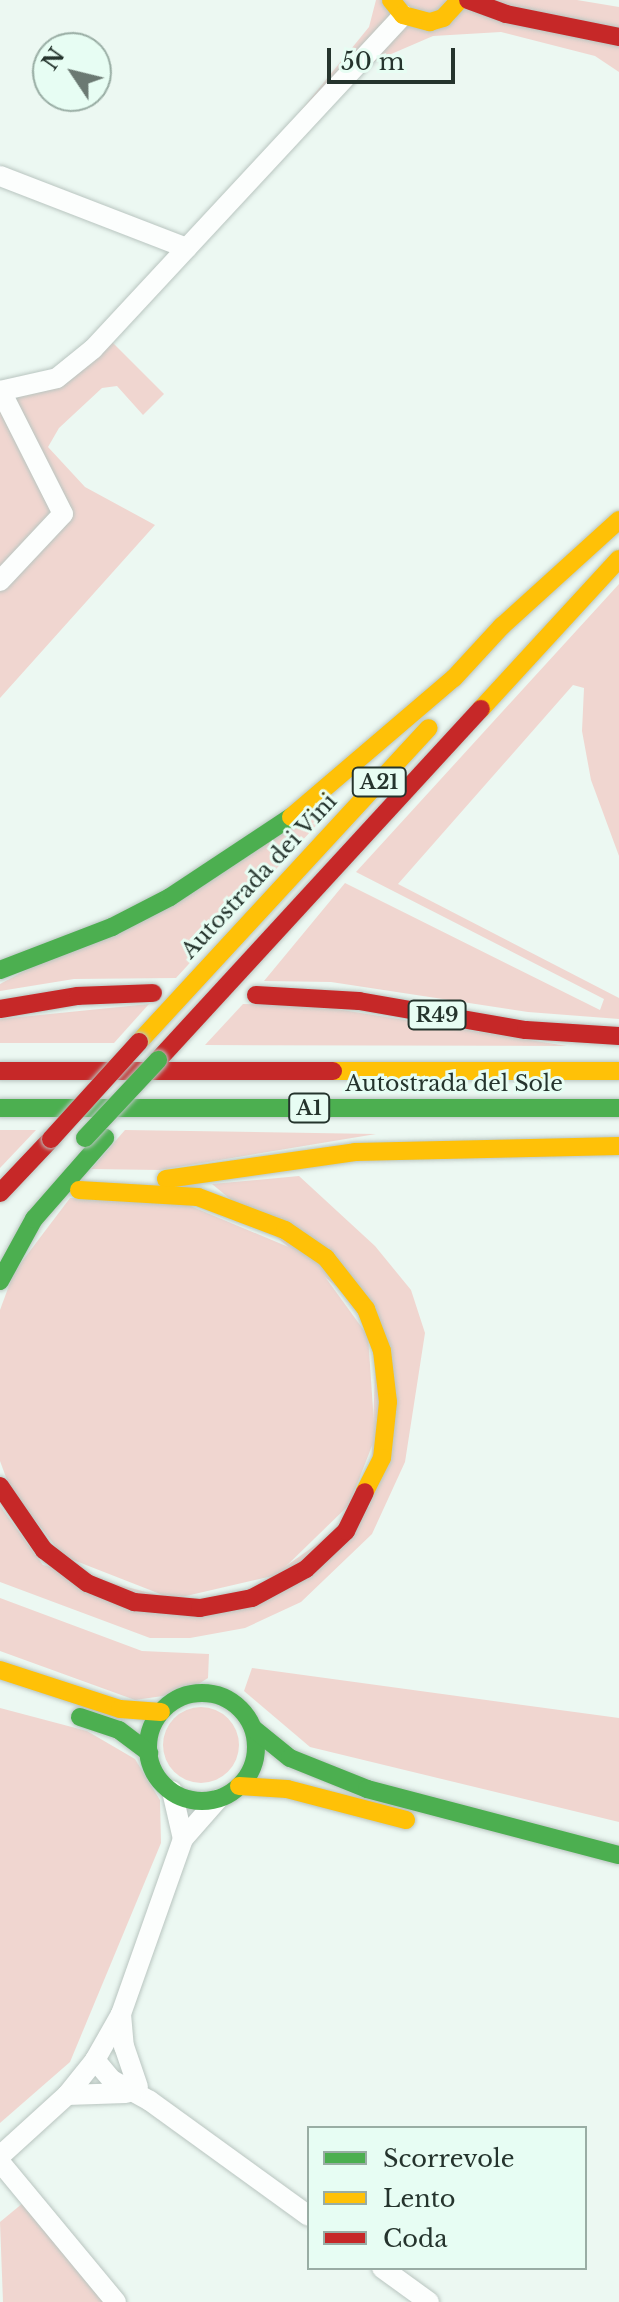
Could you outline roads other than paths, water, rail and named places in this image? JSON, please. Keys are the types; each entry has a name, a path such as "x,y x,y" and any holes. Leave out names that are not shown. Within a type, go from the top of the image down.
{"main road":[{"path":"397,8 430,22 443,18 460,0"},
{"path":"468,0 506,14 619,37"},
{"path":"0,970 112,927 170,897 308,806 454,678 502,626 619,521"},
{"name":"Autostrada dei Vini","path":"0,1193 619,521"},
{"name":"A21","path":"11,1219 619,559"},
{"path":"0,1009 78,996 153,993"},
{"name":"R49","path":"256,995 359,1001 526,1030 619,1036"},
{"path":"0,1281 34,1219 105,1138 158,1060"},
{"name":"Autostrada del Sole","path":"0,1071 619,1071"},
{"name":"Autostrada del Sole","path":"0,1108 619,1108"},
{"path":"0,1486 44,1550 87,1583 134,1602 200,1608 252,1598 306,1569 346,1531 382,1458 388,1402 382,1351 366,1309 326,1258 285,1230 198,1197 82,1186 212,1176 395,1149 619,1146"},
{"path":"0,1670 120,1709 161,1712"},
{"path":"0,1690 119,1730 149,1753 161,1781 186,1798 218,1799 239,1786 255,1760 254,1729"},
{"path":"149,1753 153,1724 161,1712 178,1698 210,1693 232,1701 254,1729 290,1758 367,1789 619,1855"},
{"path":"239,1786 287,1789 426,1825"},
{"path":"557,1860 619,1872"}],"street":[{"path":"0,581 63,514 1,391 57,378 93,349 187,248 397,8"},
{"path":"0,176 187,248"},
{"path":"172,1791 183,1839"},
{"path":"0,2156 67,2095 95,2060 121,2014 183,1839 218,1799"},
{"path":"121,2014 124,2046 140,2094"},
{"path":"95,2060 307,2215"},
{"path":"67,2095 107,2090 140,2094"},
{"path":"0,2162 116,2302"},
{"path":"385,2270 429,2302"}]}
